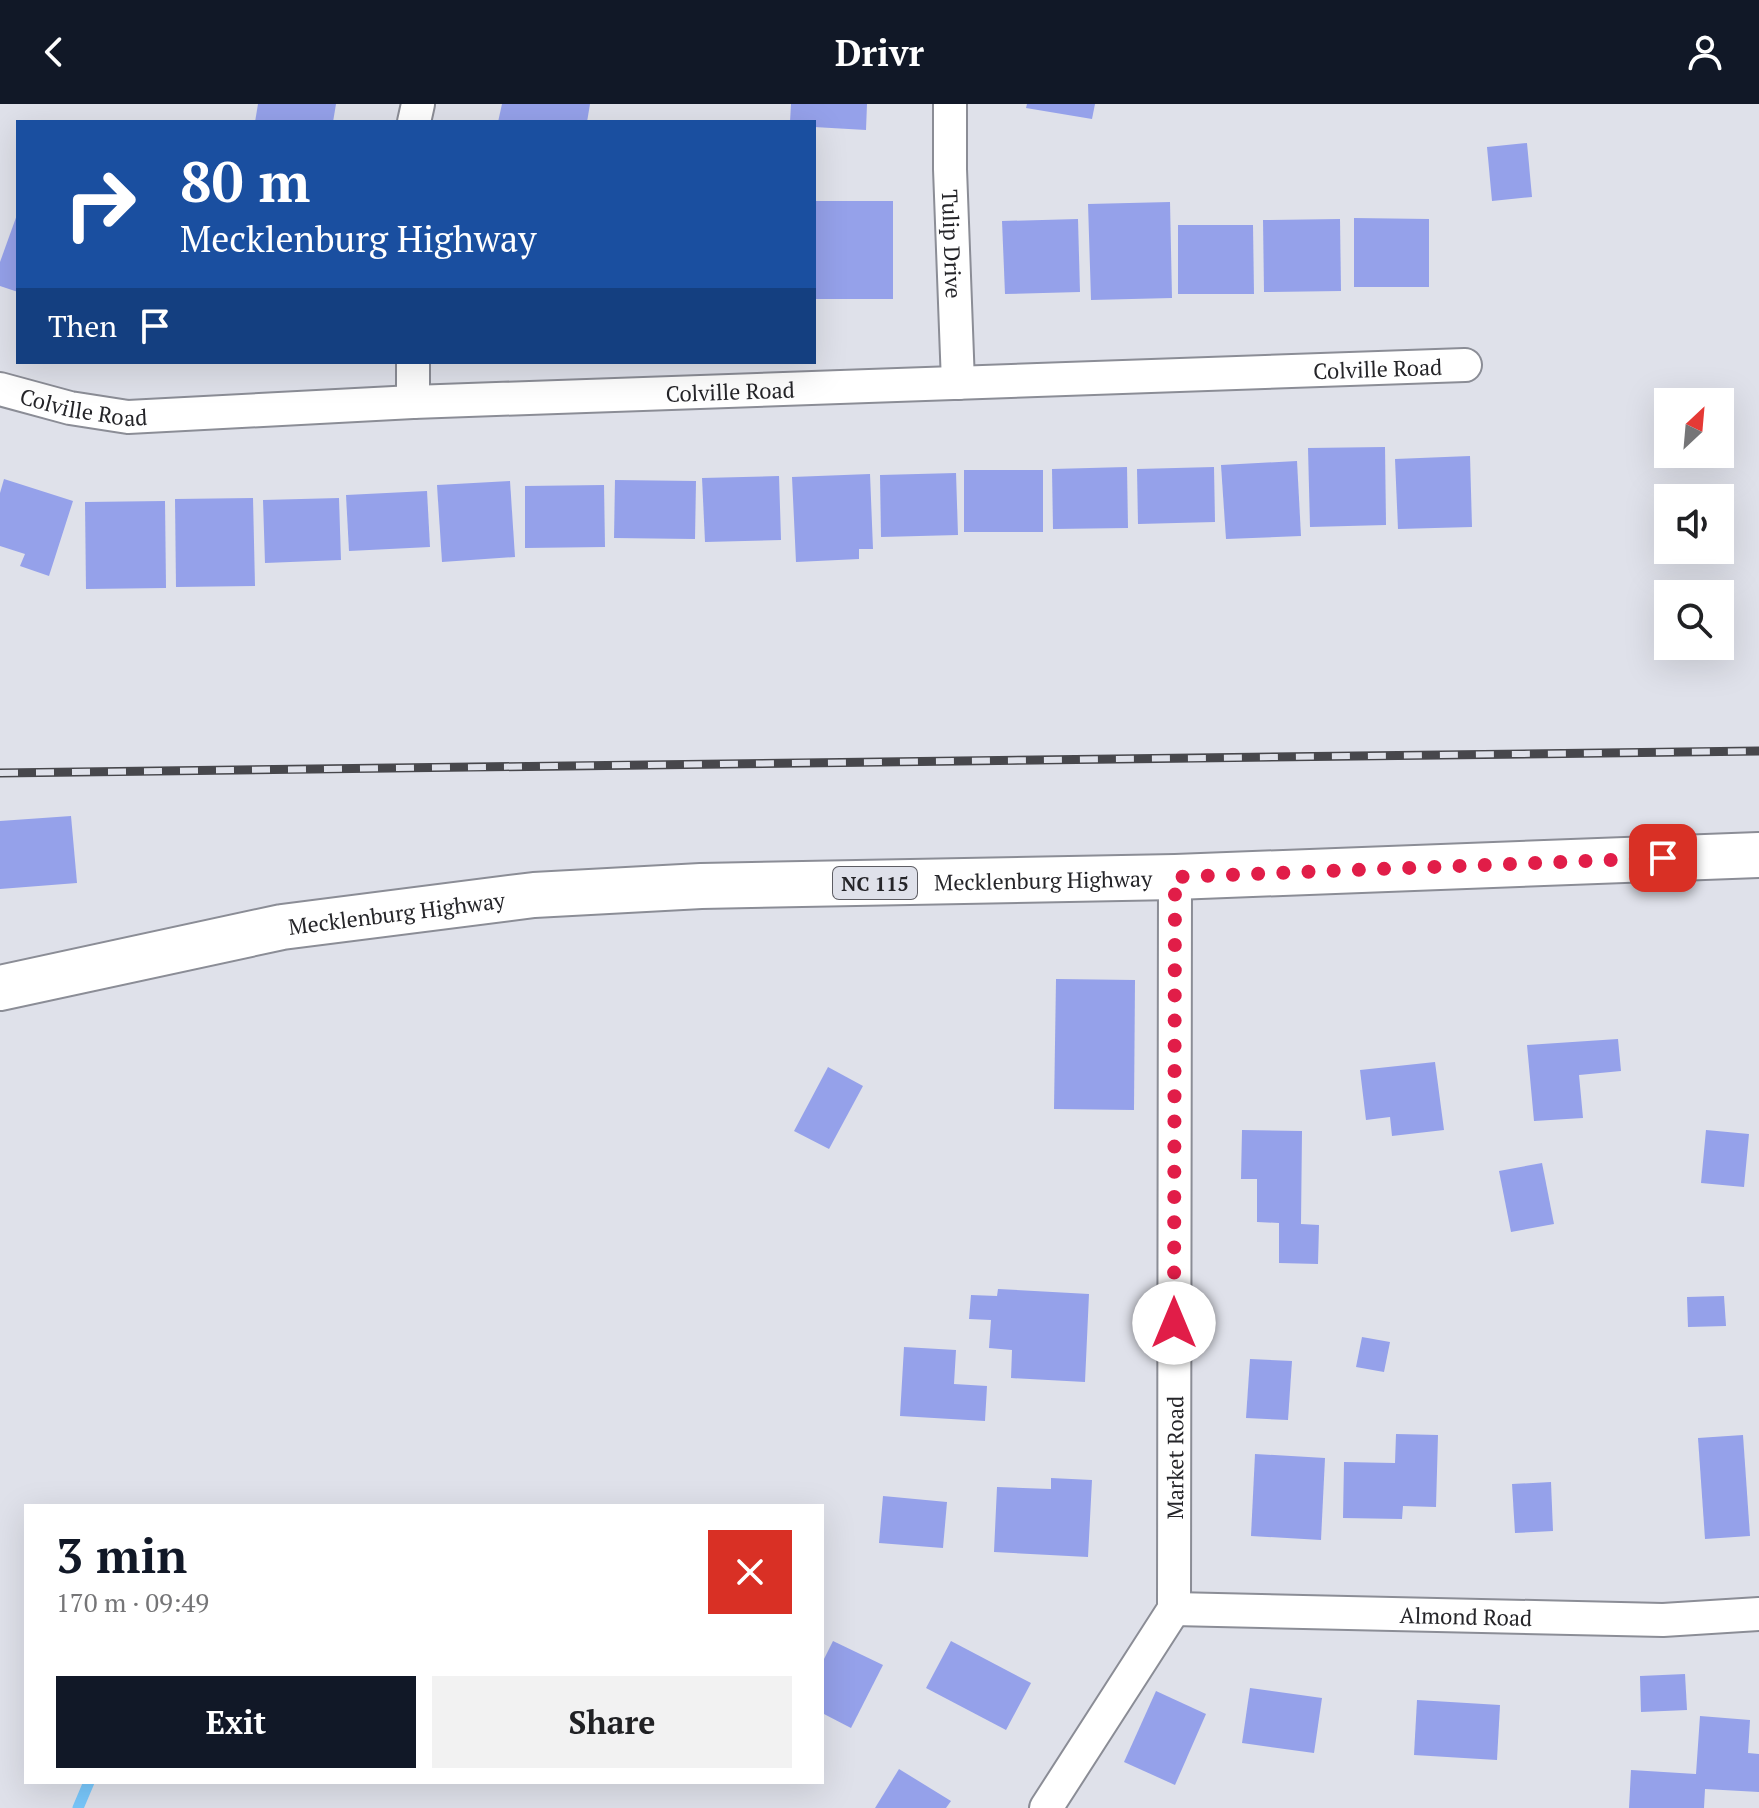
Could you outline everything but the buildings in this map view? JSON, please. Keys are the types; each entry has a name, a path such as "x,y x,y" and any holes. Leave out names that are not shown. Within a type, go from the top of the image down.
{"main road":[{"name":"Mecklenburg Highway","path":"0,988 282,927 534,895 701,886 1175,877 1759,855"}],"street":[{"name":"Tulip Drive","path":"950,104 958,383"},
{"path":"413,364 413,402"},
{"name":"Colville Road","path":"0,389 70,408 128,417 413,402 1465,365"},
{"name":"Market Road","path":"1174,1609 1175,877"},
{"path":"1046,1808 1174,1609"},
{"name":"Almond Road","path":"1174,1609 1663,1620 1759,1614"}],"waterway":[{"path":"78,1808 88,1784"}],"railway":[{"path":"0,773 1759,751"}],"route":[{"path":"1174,1323 1175,877 1663,858"}]}
